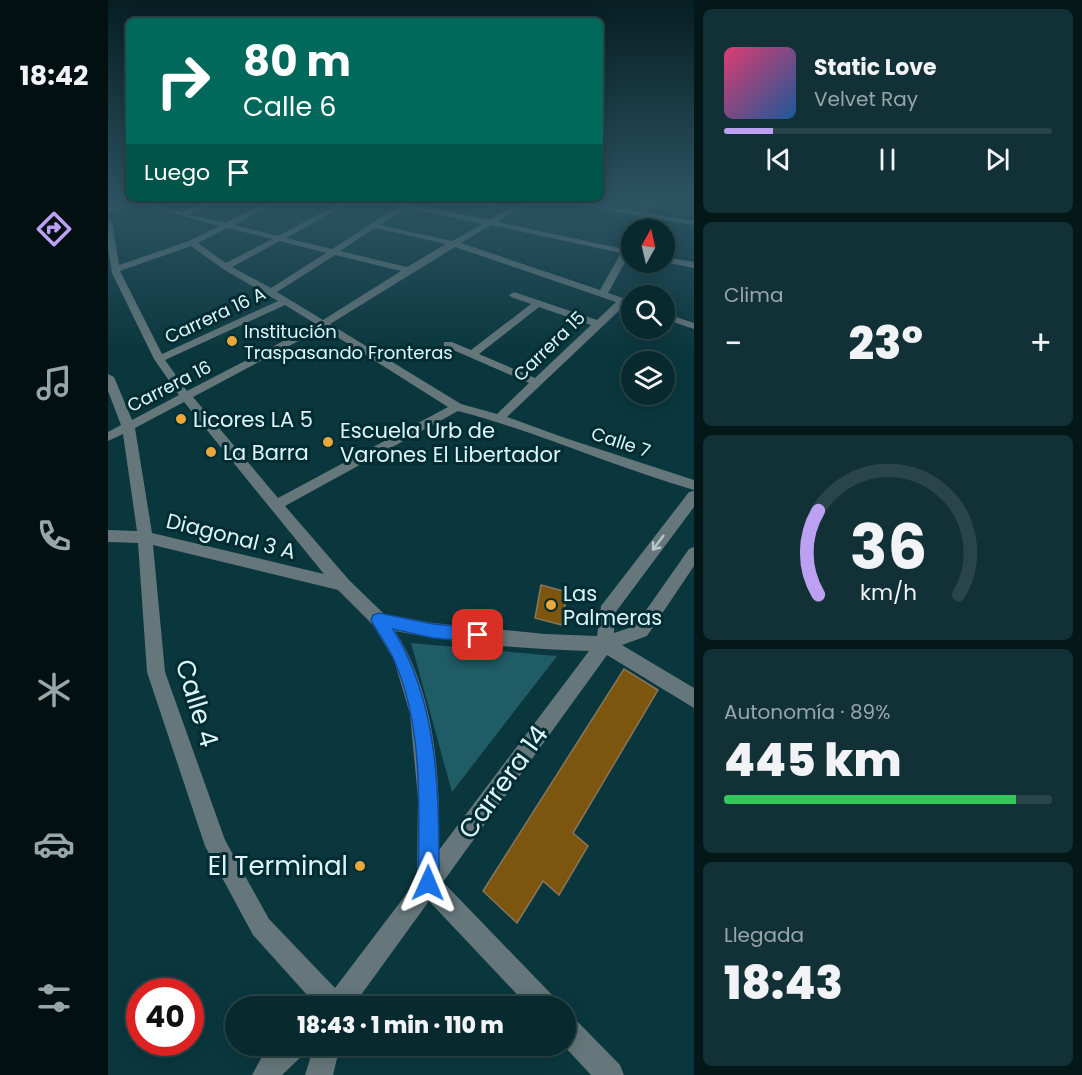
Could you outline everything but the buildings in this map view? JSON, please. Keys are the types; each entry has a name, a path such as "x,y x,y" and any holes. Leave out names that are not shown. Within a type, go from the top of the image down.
{"street":[{"path":"111,252 113,273 159,359 186,397 343,585 379,620 402,657 420,714 429,798 428,883 535,996"},
{"path":"113,273 168,252"},
{"name":"Calle 7","path":"205,252 457,407 499,418 560,441 693,484"},
{"path":"226,267 254,252"},
{"path":"271,292 333,252"},
{"path":"334,252 408,270"},
{"name":"Carrera 16","path":"108,438 323,324 440,252"},
{"path":"480,252 621,300"},
{"path":"675,262 693,265"},
{"name":"Carrera 15","path":"603,293 621,265"},
{"path":"514,295 597,324"},
{"name":"Carrera 16 A","path":"159,359 285,301"},
{"path":"471,355 538,303"},
{"name":"Carrera 15","path":"499,418 597,324 621,307"},
{"path":"675,320 693,326"},
{"path":"448,344 538,382"},
{"name":"Calle 4","path":"108,377 128,426 145,537 156,672 216,846 261,927 327,996"},
{"path":"276,505 457,407"},
{"path":"605,644 607,611 693,496"},
{"name":"Diagonal 3 A","path":"108,536 145,537 343,585"},
{"path":"379,620 433,631 545,642 605,644 641,631 693,553"},
{"path":"605,644 693,699"},
{"name":"Carrera 14","path":"343,996 605,644"},
{"path":"576,1039 610,1075"},
{"path":"266,1075 282,1056"},
{"path":"319,1075 324,1056"}],"shaded area":[{"path":"411,643 557,656 452,792"}],"place":[{"name":"Institución Traspasando Fronteras","path":"232,341"},
{"name":"Licores LA 5","path":"181,419"},
{"name":"Escuela Urb de Varones El Libertador","path":"328,442"},
{"name":"La Barra","path":"211,452"},
{"name":"Las Palmeras","path":"551,605"},
{"name":"El Terminal","path":"360,866"}],"route":[{"path":"428,883 429,798 420,714 402,657 379,620 433,631 478,635"}]}
